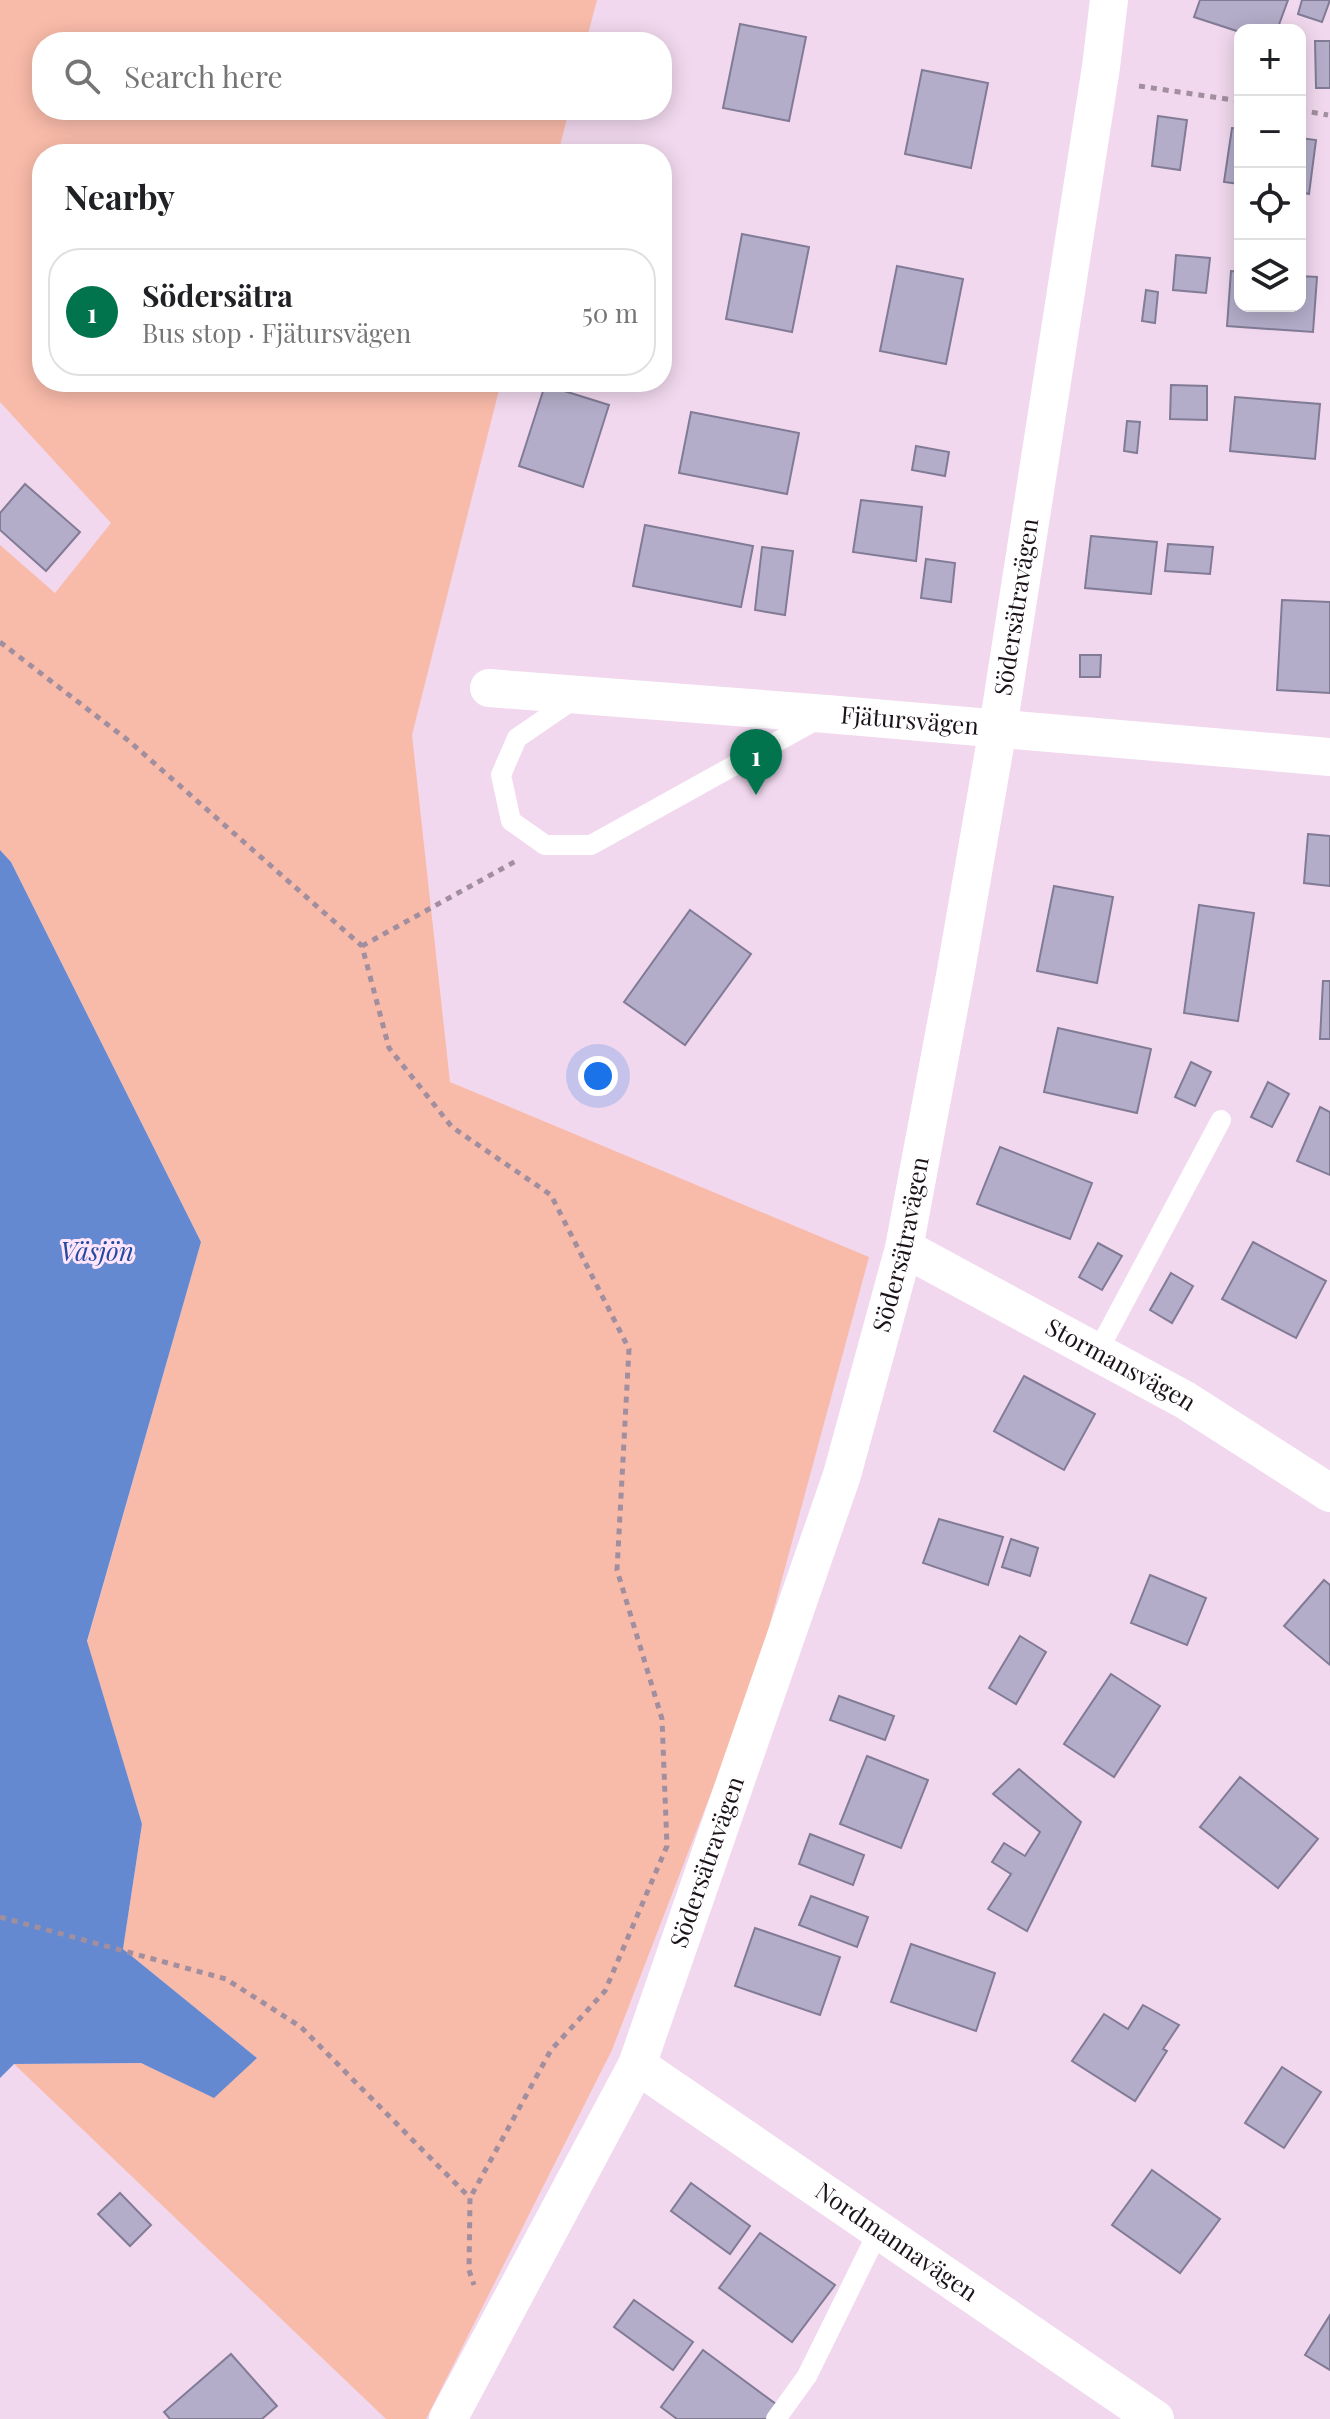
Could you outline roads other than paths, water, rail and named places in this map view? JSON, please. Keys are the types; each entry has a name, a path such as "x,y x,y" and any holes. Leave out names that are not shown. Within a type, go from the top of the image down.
{"street":[{"name":"Södersätravägen","path":"448,2419 637,2065 842,1475 904,1248 998,728 1109,0"},
{"name":"Fjätursvägen","path":"489,688 1330,757"},
{"name":"Stormansvägen","path":"904,1248 1185,1400 1330,1493"},
{"name":"Nordmannavägen","path":"637,2065 1155,2419"}],"lane":[{"path":"581,695 517,738 501,775 511,821 545,845 591,845 827,714"},
{"path":"1098,1351 1221,1120"},
{"path":"776,2419 807,2376 879,2230"}],"water":[{"name":"Väsjön","path":"0,850 11,862 201,1242 87,1641 142,1824 123,1949 257,2058 214,2098 141,2063 14,2064 0,2078"}],"place":[{"name":"Södersätra","path":"756,795"}]}
